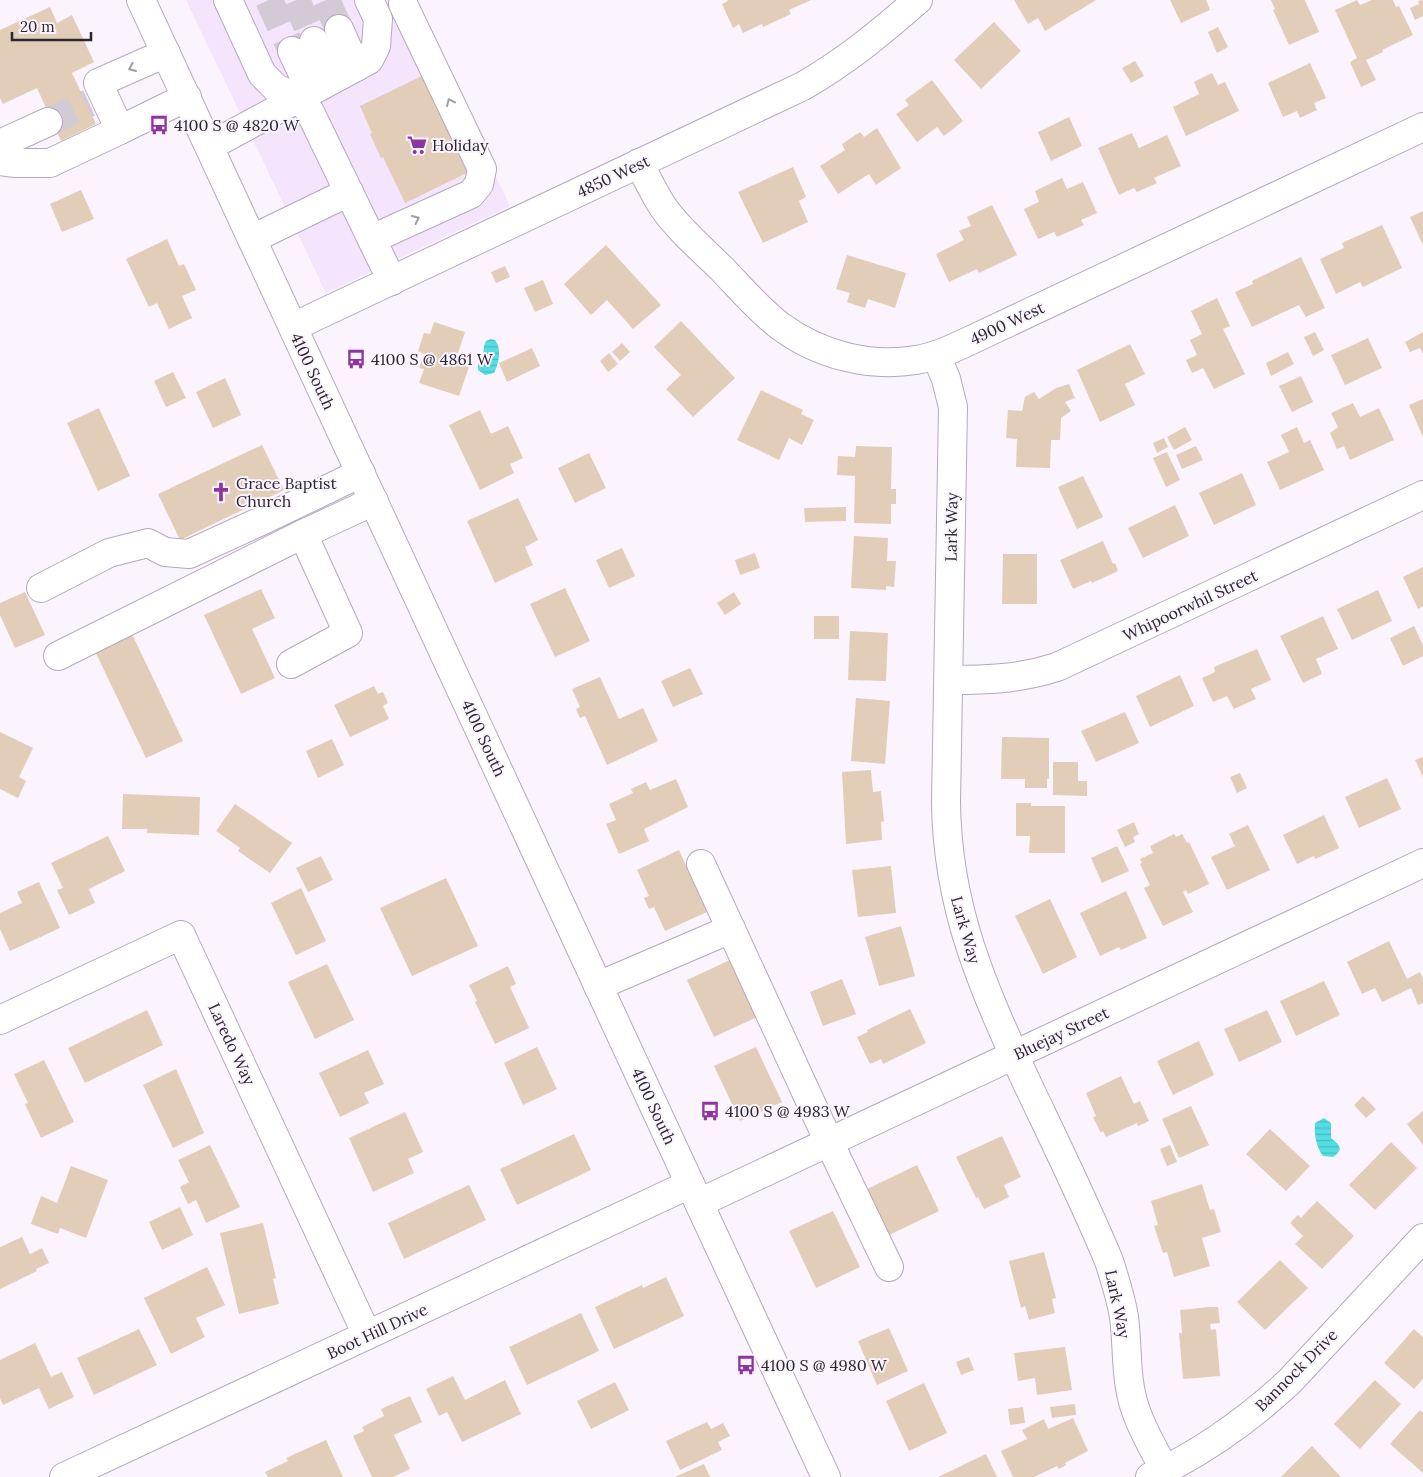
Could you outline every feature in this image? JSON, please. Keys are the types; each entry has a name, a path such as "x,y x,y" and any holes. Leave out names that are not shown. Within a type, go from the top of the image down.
{"street":[{"name":"4100 South","path":"142,0 826,1477"},
{"path":"228,0 262,74 277,89 325,84"},
{"path":"210,146 369,60 376,46 378,19 369,0"},
{"name":"4850 West","path":"293,327 779,98 828,72 872,41 918,0"},
{"path":"372,239 471,194 480,184 482,169 403,4"},
{"path":"339,29 325,84 310,112 392,281"},
{"path":"303,46 325,84"},
{"path":"120,130 97,94 166,53"},
{"path":"0,161 50,163 187,97"},
{"path":"0,144 48,122"},
{"name":"4900 West","path":"640,164 656,197 672,219 779,325 819,349 840,356 862,360 898,362 936,355 969,342 1423,127"},
{"path":"252,239 349,192"},
{"name":"Lark Way","path":"936,355 946,380 953,407 946,802 946,832 950,865 964,930 989,999 1109,1261 1119,1291 1124,1316 1134,1408 1146,1435 1157,1474"},
{"path":"41,588 109,553 148,543 166,552 188,554 261,522 361,473"},
{"name":"Whipoorwhil Street","path":"948,680 1013,678 1057,667 1423,495"},
{"path":"58,656 303,534 374,501"},
{"path":"291,664 348,633 303,534"},
{"name":"Bluejay Street","path":"695,1194 829,1142 1423,863"},
{"path":"701,864 829,1142 889,1267"},
{"path":"598,986 731,929"},
{"name":"Laredo Way","path":"0,1020 181,935 367,1335"},
{"name":"Boot Hill Drive","path":"64,1477 367,1335 695,1194"},
{"name":"Bannock Drive","path":"1157,1474 1217,1440 1267,1402 1290,1380 1423,1238"}],"shaded area":[{"path":"186,0 412,0 510,206 326,293"}],"water":[{"path":"495,340 497,344 499,352 498,361 494,373 485,375 478,370 478,365 483,356 486,341"},
{"path":"1324,1118 1331,1123 1331,1138 1338,1144 1340,1149 1333,1157 1323,1156 1316,1140 1315,1123"}],"building":[{"path":"727,0 811,0 789,10 791,14 763,27 762,24 743,33 739,24 733,28 722,4"},
{"path":"1014,0 1096,0 1045,31 1038,18 1028,24"},
{"path":"1170,0 1206,0 1210,10 1181,23"},
{"path":"1271,0 1305,0 1319,32 1289,45 1273,10 1275,9"},
{"path":"1357,0 1360,5 1372,0 1393,0 1396,7 1399,6 1413,35 1366,60 1376,80 1361,87 1350,62 1357,58 1335,10"},
{"path":"1423,0 1423,16 1415,20 1410,8 1419,4 1418,1"},
{"path":"50,7 57,23 72,15 94,62 72,73 96,124 61,141 37,88 3,104 0,98 0,30"},
{"path":"994,22 1021,51 981,89 954,60"},
{"path":"1218,27 1228,47 1217,53 1208,32"},
{"path":"1135,61 1144,76 1131,83 1122,68"},
{"path":"1310,63 1326,98 1314,103 1317,110 1300,118 1297,111 1283,117 1268,83"},
{"path":"1212,73 1218,85 1225,82 1239,111 1186,136 1173,107 1199,94 1194,82"},
{"name":"Holiday","path":"424,75 471,171 405,203 383,157 381,158 360,106"},
{"path":"932,80 963,121 944,136 937,127 917,142 896,114 909,105 905,100"},
{"path":"1069,117 1082,146 1051,161 1038,132"},
{"path":"877,128 901,168 876,185 869,174 838,194 820,166 845,150 842,144 860,132 864,137"},
{"path":"1132,133 1139,148 1167,135 1181,166 1154,178 1157,183 1137,192 1134,188 1119,195 1098,148"},
{"path":"793,167 806,197 799,201 808,222 763,243 738,192"},
{"path":"1062,178 1067,189 1083,182 1097,213 1081,220 1084,225 1057,237 1054,232 1038,239 1024,209 1039,202 1035,191"},
{"path":"81,190 94,219 62,232 50,204"},
{"path":"992,205 1017,255 979,273 977,269 949,282 936,254 964,240 959,231 971,226 967,217"},
{"path":"1423,211 1423,245 1410,217"},
{"path":"1382,225 1402,268 1363,287 1360,282 1336,294 1320,259 1344,248 1342,243"},
{"path":"167,239 179,266 184,264 196,290 182,296 192,318 169,329 157,303 149,307 126,259"},
{"path":"606,245 661,305 633,329 607,300 591,315 564,284"},
{"path":"847,255 906,273 895,308 868,299 865,308 847,302 850,293 836,289"},
{"path":"1301,257 1325,308 1306,317 1299,305 1252,327 1235,292 1253,284 1252,281"},
{"path":"505,266 510,277 496,283 491,272"},
{"path":"543,280 553,304 535,312 524,288"},
{"path":"1217,298 1230,326 1223,329 1245,374 1214,389 1203,368 1192,373 1186,360 1197,355 1190,340 1202,334 1191,311"},
{"path":"681,321 735,378 693,417 666,389 681,375 654,347"},
{"path":"434,322 465,332 456,359 470,364 459,396 419,383 424,369 419,368 424,354 418,351 424,333 430,334"},
{"path":"1315,332 1324,350 1313,356 1304,337"},
{"path":"1423,332 1423,354 1420,348 1410,352 1405,342"},
{"path":"1368,338 1382,368 1345,385 1331,355"},
{"path":"622,343 630,352 620,361 612,352"},
{"path":"1130,344 1145,374 1125,384 1135,405 1100,422 1077,370"},
{"path":"532,348 540,366 507,382 499,363"},
{"path":"1288,352 1294,364 1271,376 1266,363"},
{"path":"609,353 618,364 608,372 600,361"},
{"path":"173,372 186,398 166,407 154,381"},
{"path":"1301,376 1313,402 1292,412 1279,386"},
{"path":"225,378 241,415 213,428 196,392"},
{"path":"1069,384 1075,398 1065,402 1071,411 1061,418 1060,440 1051,440 1050,468 1016,467 1017,439 1006,438 1008,410 1022,411 1025,397 1034,392 1039,399 1056,388"},
{"path":"761,390 803,410 801,414 814,420 802,445 789,438 779,460 737,440"},
{"path":"1423,399 1423,437 1409,405"},
{"path":"1353,403 1360,417 1379,408 1394,440 1350,460 1344,446 1337,449 1330,433 1338,427 1331,413"},
{"path":"99,408 130,476 98,491 67,423"},
{"path":"480,410 491,434 508,426 523,458 510,464 514,473 480,490 449,425"},
{"path":"1185,427 1192,440 1174,450 1167,437"},
{"path":"1297,427 1304,443 1310,440 1324,470 1280,490 1267,462 1289,452 1281,435"},
{"path":"1164,438 1168,447 1157,453 1153,443"},
{"name":"Grace Baptist Church","path":"262,445 284,490 180,540 158,494"},
{"path":"856,446 892,447 891,489 896,489 896,504 891,504 891,524 854,523 855,476 837,475 838,456 855,457"},
{"path":"1196,446 1203,460 1182,469 1176,455"},
{"path":"1167,452 1180,480 1166,487 1153,458"},
{"path":"589,453 606,488 575,503 558,468"},
{"path":"1242,473 1256,505 1214,525 1199,493"},
{"path":"1083,476 1103,517 1077,529 1058,487"},
{"path":"518,498 538,540 525,547 533,565 495,583 467,521"},
{"path":"1175,505 1189,536 1143,558 1128,528"},
{"path":"846,507 846,521 805,522 804,508"},
{"path":"854,536 888,538 887,561 896,561 894,587 886,586 886,590 851,588"},
{"path":"1103,541 1118,571 1073,589 1060,560"},
{"path":"622,548 635,576 609,588 596,560"},
{"path":"755,553 760,568 740,575 735,560"},
{"path":"1003,554 1037,554 1037,604 1002,604"},
{"path":"1423,567 1423,606 1418,609 1403,577"},
{"path":"565,588 590,641 555,657 530,604"},
{"path":"261,589 275,618 252,629 275,678 241,694 204,615"},
{"path":"1378,590 1392,621 1352,640 1337,609"},
{"path":"25,592 45,635 15,648 0,615 0,603"},
{"path":"734,592 741,604 725,615 717,603"},
{"path":"814,616 839,616 839,639 814,639"},
{"path":"1323,616 1338,649 1316,659 1322,674 1303,683 1280,636"},
{"path":"1414,626 1423,645 1423,656 1403,666 1390,638"},
{"path":"850,631 888,633 886,681 848,680"},
{"path":"131,632 183,741 146,758 94,649"},
{"path":"1257,649 1271,680 1251,689 1256,699 1234,709 1227,696 1213,702 1202,678 1215,672 1214,667"},
{"path":"690,668 703,694 673,707 661,681"},
{"path":"1180,675 1194,706 1150,727 1136,696"},
{"path":"600,677 619,719 643,708 658,741 607,765 585,716 580,718 576,709 580,707 572,689"},
{"path":"374,686 378,694 383,692 388,703 383,706 389,719 350,737 334,705"},
{"path":"856,698 890,701 885,764 851,761"},
{"path":"1125,712 1139,743 1096,762 1081,731"},
{"path":"0,732 33,748 19,777 26,781 18,798 0,789"},
{"path":"1002,737 1049,738 1049,779 1047,779 1047,788 1025,788 1025,779 1001,779"},
{"path":"332,739 344,765 318,778 306,751"},
{"path":"1423,757 1423,777 1415,760"},
{"path":"1053,762 1078,762 1078,781 1087,781 1087,796 1053,795"},
{"path":"871,770 873,792 881,791 884,821 881,822 882,840 846,844 842,772"},
{"path":"1240,773 1247,788 1237,793 1230,777"},
{"path":"1387,778 1401,809 1359,828 1345,797"},
{"path":"676,779 688,807 644,829 649,841 619,854 606,824 616,820 609,804 633,793 631,789 646,782 650,790"},
{"path":"123,794 200,797 199,835 147,833 147,829 122,829"},
{"path":"1016,803 1031,803 1031,806 1065,806 1065,853 1029,853 1030,836 1016,836"},
{"path":"235,804 292,843 270,873 238,851 240,848 216,831"},
{"path":"1324,815 1339,848 1315,859 1314,856 1297,864 1283,835"},
{"path":"1134,822 1139,834 1133,837 1135,842 1125,847 1117,830"},
{"path":"1248,825 1270,870 1227,890 1211,857 1235,846 1229,834"},
{"path":"1174,834 1176,837 1182,834 1187,843 1189,842 1209,884 1188,894 1186,890 1183,892 1193,912 1163,926 1144,888 1150,885 1140,864 1142,863 1140,859 1153,853 1150,846"},
{"path":"108,836 125,871 89,889 95,903 69,915 57,890 63,888 51,863"},
{"path":"1117,846 1129,871 1102,883 1091,858"},
{"path":"679,850 707,912 665,931 654,907 649,909 644,898 649,896 637,870"},
{"path":"321,856 333,880 308,892 296,868"},
{"path":"891,866 896,913 858,917 852,870"},
{"path":"446,878 478,946 412,976 380,908"},
{"path":"39,882 60,928 10,951 0,929 0,913 22,903 17,892"},
{"path":"301,888 326,941 296,955 271,903"},
{"path":"1126,891 1147,938 1121,950 1119,947 1100,956 1080,913"},
{"path":"1050,899 1077,957 1043,974 1015,916"},
{"path":"901,926 915,976 879,986 865,937"},
{"path":"1389,941 1407,979 1420,972 1423,979 1423,1003 1418,1005 1411,988 1382,1002 1375,988 1362,994 1347,962"},
{"path":"730,960 757,1017 714,1037 687,980"},
{"path":"327,964 354,1020 315,1039 288,982"},
{"path":"508,966 516,984 510,987 529,1028 495,1044 469,985"},
{"path":"842,979 856,1014 823,1026 810,992"},
{"path":"1324,981 1340,1015 1296,1036 1280,1001"},
{"path":"910,1009 926,1043 883,1064 881,1059 870,1064 857,1037 868,1032 867,1030"},
{"path":"147,1010 163,1045 85,1083 68,1048"},
{"path":"1267,1010 1282,1042 1239,1062 1224,1029"},
{"path":"1199,1041 1214,1075 1173,1095 1157,1061"},
{"path":"537,1047 557,1089 523,1105 504,1063"},
{"path":"756,1047 782,1102 740,1121 714,1066"},
{"path":"368,1050 384,1084 364,1093 369,1103 340,1117 319,1073"},
{"path":"44,1060 74,1122 41,1138 25,1104 28,1103 14,1074"},
{"path":"176,1069 204,1133 173,1148 143,1085"},
{"path":"1121,1076 1134,1104 1140,1101 1149,1121 1138,1126 1137,1123 1106,1137 1103,1131 1101,1133 1093,1117 1096,1116 1086,1093"},
{"path":"1363,1096 1376,1109 1366,1118 1354,1105"},
{"path":"1191,1106 1209,1145 1179,1158 1162,1119"},
{"path":"1423,1111 1423,1145 1407,1124"},
{"path":"405,1112 423,1152 408,1159 414,1173 373,1192 349,1138"},
{"path":"1270,1129 1310,1166 1286,1191 1246,1154"},
{"path":"574,1134 591,1170 517,1205 500,1169"},
{"path":"1002,1136 1021,1177 1004,1185 1009,1197 984,1209 978,1197 976,1198 956,1157"},
{"path":"1391,1142 1417,1168 1375,1210 1349,1185"},
{"path":"210,1145 240,1207 206,1223 196,1200 188,1204 180,1187 189,1182 178,1160"},
{"path":"1170,1145 1177,1162 1167,1166 1160,1149"},
{"path":"917,1165 939,1211 885,1237 863,1191"},
{"path":"71,1166 108,1180 86,1238 60,1228 58,1234 31,1224 41,1196 57,1203"},
{"path":"1202,1184 1210,1210 1214,1209 1221,1232 1202,1238 1210,1266 1174,1277 1167,1252 1163,1253 1154,1226 1158,1225 1151,1201"},
{"path":"469,1185 486,1220 404,1259 388,1223"},
{"path":"1317,1201 1354,1236 1322,1269 1295,1244 1303,1236 1290,1223 1298,1215 1301,1218"},
{"path":"180,1207 193,1235 162,1250 149,1222"},
{"path":"833,1211 860,1267 816,1288 789,1231"},
{"path":"263,1223 276,1278 273,1279 279,1304 239,1314 220,1233"},
{"path":"22,1237 30,1254 42,1248 49,1263 0,1289 0,1247"},
{"path":"1044,1252 1056,1298 1052,1299 1055,1313 1029,1320 1025,1306 1021,1308 1009,1261"},
{"path":"1280,1260 1308,1288 1265,1330 1237,1302"},
{"path":"207,1267 225,1305 196,1318 205,1337 171,1354 144,1298"},
{"path":"666,1277 684,1316 614,1349 595,1307 642,1285 643,1288"},
{"path":"1218,1307 1220,1323 1210,1324 1211,1330 1216,1329 1220,1376 1183,1379 1179,1333 1182,1333 1180,1310"},
{"path":"581,1313 599,1351 527,1385 509,1347"},
{"path":"889,1328 908,1371 877,1385 858,1341"},
{"path":"139,1329 157,1365 94,1395 77,1358"},
{"path":"1414,1329 1423,1337 1423,1379 1414,1389 1384,1363"},
{"path":"35,1343 51,1377 62,1372 74,1397 49,1409 39,1388 3,1405 0,1398 0,1360"},
{"path":"1065,1347 1072,1390 1037,1395 1035,1378 1018,1381 1014,1353"},
{"path":"969,1357 974,1370 961,1375 956,1362"},
{"path":"453,1376 465,1400 505,1380 521,1414 462,1442 447,1412 439,1416 426,1389"},
{"path":"1375,1380 1401,1404 1360,1449 1334,1424"},
{"path":"615,1382 629,1410 591,1429 577,1401"},
{"path":"924,1383 947,1433 909,1451 886,1401"},
{"path":"410,1396 422,1422 394,1435 410,1469 393,1477 372,1477 353,1436 364,1431 362,1427 384,1416 381,1409"},
{"path":"1075,1404 1076,1415 1052,1418 1050,1407"},
{"path":"1023,1407 1025,1423 1010,1425 1008,1409"},
{"path":"1420,1410 1423,1413 1423,1473 1390,1444"},
{"path":"1073,1418 1088,1451 1065,1463 1066,1465 1059,1469 1057,1466 1034,1477 1013,1477 1001,1451 1027,1439 1022,1430 1044,1419 1048,1429"},
{"path":"707,1422 711,1429 723,1423 730,1436 718,1442 722,1450 680,1470 666,1441"},
{"path":"326,1440 343,1477 268,1477 265,1472 288,1461 286,1458"},
{"path":"1312,1446 1341,1477 1281,1477"},
{"path":"986,1454 997,1477 938,1477"},
{"path":"704,1464 710,1477 675,1477"}],"tunnel":[{"path":"269,0 292,51"},
{"path":"296,0 314,41"},
{"path":"326,0 339,29"},
{"path":"48,122 89,103"}],"place":[{"name":"4100 S @ 4820 W","path":"159,125"},
{"name":"Holiday","path":"417,145"},
{"name":"4100 S @ 4861 W","path":"356,359"},
{"name":"Grace Baptist Church","path":"221,492"},
{"name":"4100 S @ 4983 W","path":"710,1111"},
{"name":"4100 S @ 4980 W","path":"746,1365"}]}
